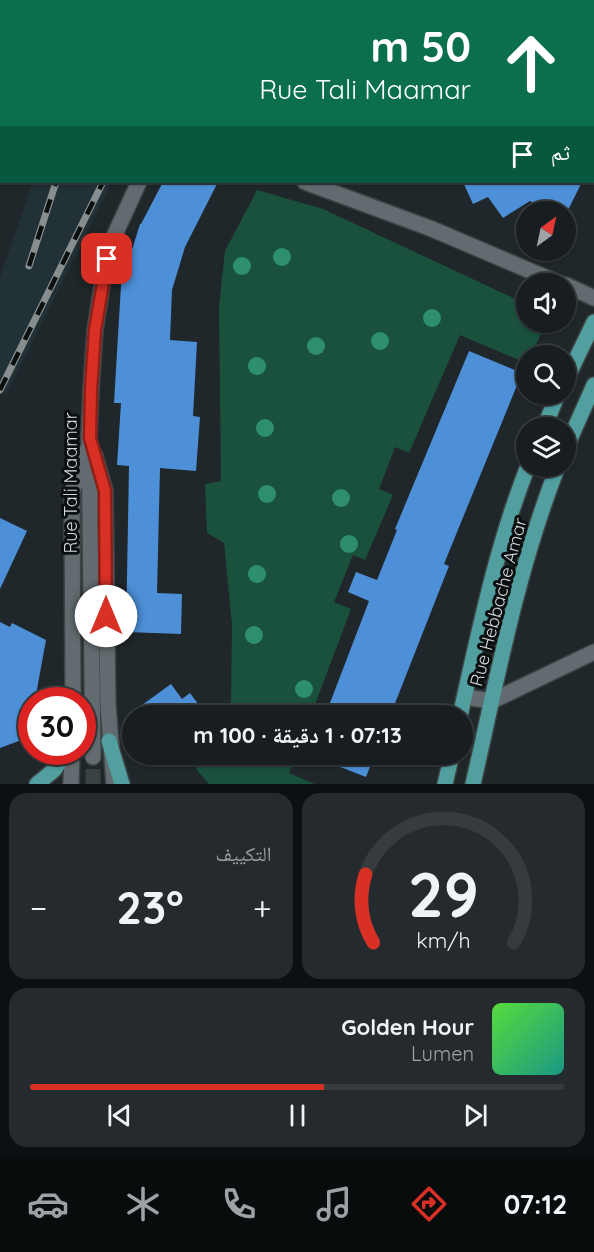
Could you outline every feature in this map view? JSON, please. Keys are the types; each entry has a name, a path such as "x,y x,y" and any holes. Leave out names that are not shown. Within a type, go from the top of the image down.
{"main road":[{"path":"576,359 594,322"},
{"path":"576,426 594,385"},
{"name":"Rue Hebbache Amar","path":"463,705 500,552 524,477"},
{"name":"Rue Hebbache Amar","path":"473,784 513,604 554,477"},
{"path":"110,741 122,784"},
{"path":"37,784 57,765"},
{"path":"445,784 449,765"}],"street":[{"name":"Rue Tali Maamar","path":"91,687 90,438 94,341 110,245 139,183"},
{"path":"308,183 421,225 535,273"},
{"path":"576,290 594,298"},
{"path":"73,687 72,493 90,438"},
{"path":"90,438 105,491 110,741 114,784"},
{"path":"465,697 492,701 594,652"},
{"path":"71,784 72,765"}],"shaded area":[{"path":"33,183 112,183 7,393 0,389 0,277"}],"green space":[{"path":"257,190 323,209 516,299 516,333 541,333 536,345 516,345 516,359 460,335 409,453 395,447 379,489 393,495 365,560 353,555 334,602 351,609 315,705 230,705 232,625 224,543 207,533 205,484 221,481 219,307 225,251"},
{"path":"200,765 292,765 289,773 315,784 209,784 196,769"}],"building":[{"path":"162,183 217,183 185,247 172,290 170,340 197,342 193,416 200,417 196,471 160,468 157,593 182,594 181,634 126,632 129,466 117,465 121,403 114,403 121,285 141,224"},
{"path":"463,183 582,183 572,201 516,201 516,210 503,218 488,197 473,204"},
{"path":"469,351 516,371 516,388 444,564 449,566 394,705 329,705 369,601 348,592 356,572 377,580 397,530 395,529"},
{"path":"0,518 27,531 0,589"},
{"path":"0,622 10,627 12,623 46,640 37,687 18,687 18,741 0,748"},
{"path":"171,684 182,699 190,693 199,705 142,705"},
{"path":"335,765 371,765 366,777"}],"tunnel":[{"path":"93,765 93,784"}],"railway":[{"path":"29,266 56,183"},
{"path":"0,390 103,183"}],"route":[{"path":"106,616 105,491 90,438 95,330 107,259"}]}
